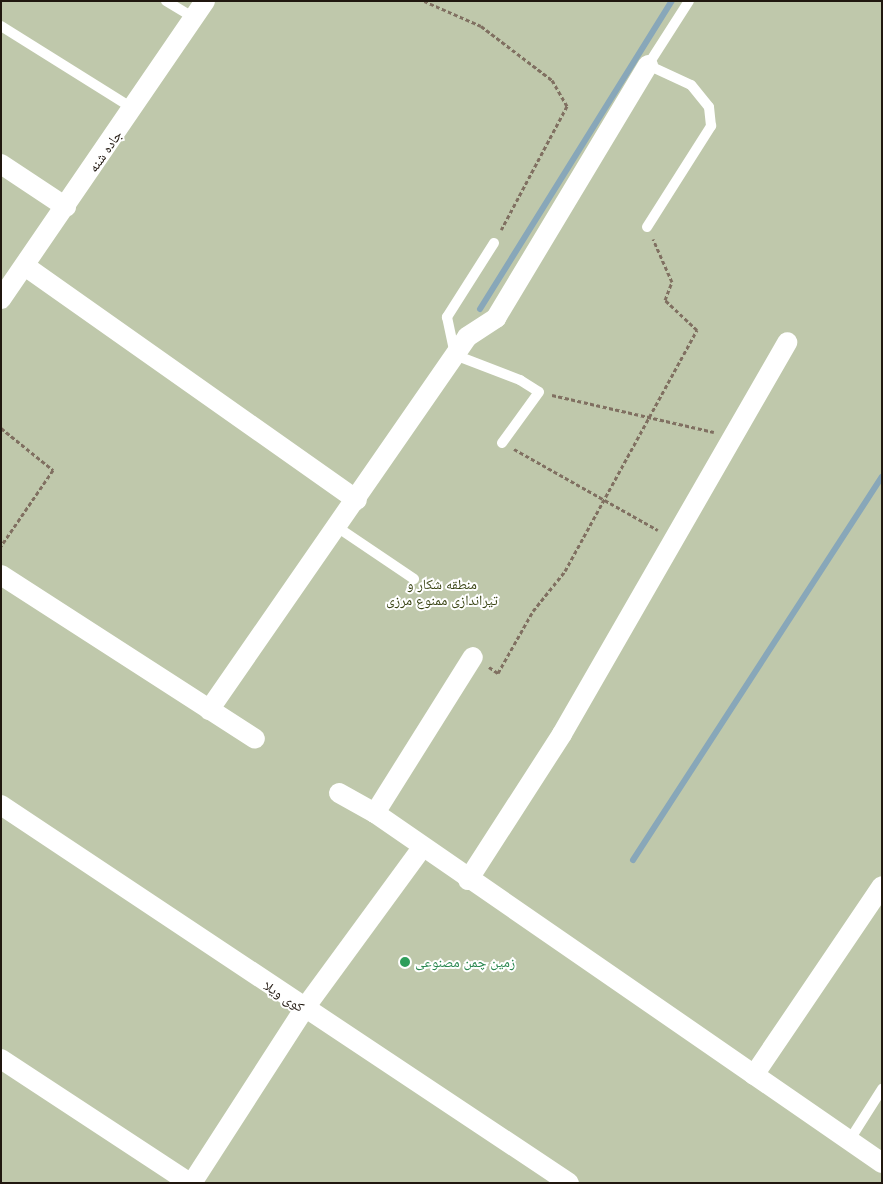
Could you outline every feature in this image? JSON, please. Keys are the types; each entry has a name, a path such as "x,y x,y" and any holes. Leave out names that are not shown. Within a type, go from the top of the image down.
{"street":[{"name":"جاده شنه","path":"2,298 134,109 205,1"},
{"path":"209,710 338,528 467,337 496,318 648,65"},
{"path":"1,164 66,207"},
{"path":"25,266 357,500"},
{"path":"468,880 562,734 677,540 786,342"},
{"path":"1,575 255,739"},
{"path":"375,813 473,657"},
{"path":"339,794 375,813 468,880 882,1164"},
{"name":"کوی ویلا","path":"1,805 304,1009 569,1183"},
{"path":"1,1059 191,1183 304,1009 422,848"},
{"path":"754,1076 882,886"}],"lane":[{"path":"166,1 194,18"},
{"path":"647,227 710,126 709,107 691,85 648,65 689,1"},
{"path":"1,26 134,109"},
{"path":"494,242 447,317 455,354 520,380 539,392 502,443"},
{"path":"338,528 414,579"},
{"path":"849,1141 882,1089"}],"path":[{"path":"424,1 481,26 552,80 567,106 494,242"},
{"path":"473,657 498,672 533,611 565,572 607,502 697,330 664,300 672,282 647,227"},
{"path":"539,392 593,408 653,415 733,438"},
{"path":"1,428 53,470 1,546"},
{"path":"502,443 677,540"}],"green space":[{"name":"منطقه شکار و تیراندازی ممنوع مرزی","path":"1,1 882,1 882,1183 1,1183"}],"waterway":[{"path":"480,309 672,1"},
{"path":"633,860 882,477"}],"place":[{"name":"زمین چمن مصنوعی","path":"405,962"}]}
